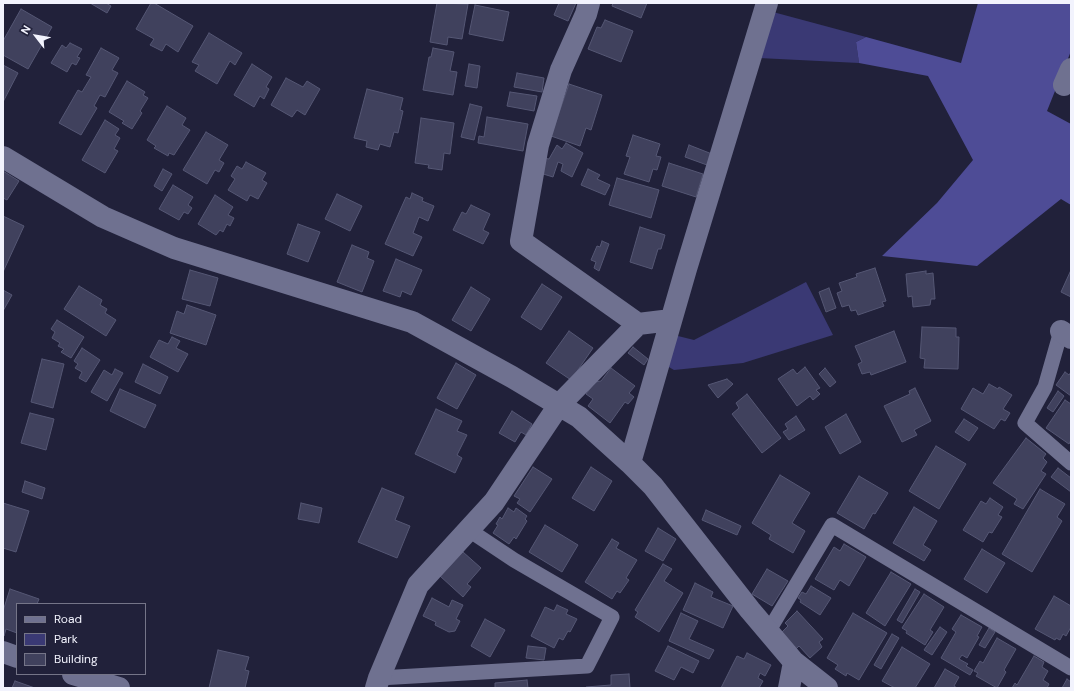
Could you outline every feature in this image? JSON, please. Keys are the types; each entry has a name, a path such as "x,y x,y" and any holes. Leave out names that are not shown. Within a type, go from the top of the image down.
{"street":[{"path":"589,3 586,14 561,70 538,145 521,241 638,324"},
{"path":"630,463 686,269 767,3"},
{"path":"3,157 103,217 174,248 412,322 512,377 579,417 653,486 768,632 794,662 827,688"},
{"path":"377,683 418,585 494,502 559,405 638,324 671,320"},
{"path":"3,652 16,657"},
{"path":"789,688 794,662"},
{"path":"76,675 119,688"}],"lane":[{"path":"1066,335 1044,387 1025,423 1071,463"},
{"path":"768,632 832,525 1071,668"},
{"path":"377,683 587,666 612,617 514,560 468,530"}],"green space":[{"path":"773,12 866,37 856,42 859,63 759,58"},
{"path":"806,282 833,335 743,363 674,370 667,366 674,335 694,340"}],"shaded area":[{"path":"978,3 1071,3 1071,51 1047,111 1071,124 1071,205 1061,199 977,266 882,256 937,203 973,160 928,76 859,63 856,42 866,37 961,63"}],"building":[{"path":"90,3 106,3 111,6 107,13"},
{"path":"151,3 154,3 193,26 178,52 166,44 162,51 150,45 154,39 136,29"},
{"path":"437,3 468,4 462,39 448,37 447,45 430,42"},
{"path":"559,3 576,3 568,21 554,15"},
{"path":"613,3 647,3 641,18 612,6"},
{"path":"475,5 509,12 503,41 469,34"},
{"path":"21,9 52,27 28,69 3,55 3,41"},
{"path":"605,20 633,31 621,62 588,49 597,27 601,28"},
{"path":"209,33 242,53 235,65 230,61 217,84 195,71 199,65 192,62"},
{"path":"70,43 82,49 77,57 80,58 76,65 72,63 67,72 51,63 62,45 66,48"},
{"path":"101,48 119,58 112,70 118,73 105,97 100,95 94,106 97,108 81,135 59,123 78,90 82,92 91,77 86,75"},
{"path":"433,48 454,52 450,71 457,72 453,95 423,90 429,57 431,57"},
{"path":"252,64 272,77 266,87 269,89 264,99 260,96 254,107 234,95"},
{"path":"469,64 480,66 477,88 465,86"},
{"path":"3,65 18,73 3,102"},
{"path":"517,73 544,78 542,92 514,87"},
{"path":"286,78 303,87 307,81 320,89 305,115 297,110 292,117 271,105"},
{"path":"127,81 145,92 143,95 148,98 140,111 142,113 132,129 122,123 124,121 109,112"},
{"path":"569,84 602,95 591,130 586,128 580,146 551,136"},
{"path":"367,89 403,98 400,110 403,111 398,133 394,132 390,147 380,144 378,150 366,147 367,141 354,138"},
{"path":"510,92 537,96 534,111 507,106"},
{"path":"470,104 482,107 474,140 461,137"},
{"path":"167,106 186,118 182,125 190,130 174,155 169,153 168,156 154,148 156,146 147,140"},
{"path":"487,117 528,124 523,151 478,143 479,136 484,137"},
{"path":"421,118 454,123 450,154 444,153 442,170 428,168 429,165 415,163"},
{"path":"105,120 119,129 115,135 120,138 114,149 118,151 105,173 82,160"},
{"path":"206,132 228,145 219,160 224,163 219,172 215,170 207,184 183,170"},
{"path":"633,135 660,144 656,156 661,157 657,170 653,169 649,182 624,174 630,157 626,156"},
{"path":"566,143 583,153 572,177 561,171 563,164 558,162 553,177 540,173 543,158 549,159 557,145 562,149"},
{"path":"689,145 712,154 707,165 685,157"},
{"path":"246,162 266,173 262,180 267,183 258,199 250,195 247,201 228,190 235,179 231,176 237,166 242,169"},
{"path":"669,163 703,174 696,197 662,186"},
{"path":"163,169 172,174 162,191 154,186"},
{"path":"588,169 600,175 597,179 610,185 605,195 581,185"},
{"path":"3,171 19,181 7,200 3,198"},
{"path":"617,178 659,190 651,218 609,205"},
{"path":"173,185 193,197 188,205 192,208 188,214 184,212 179,220 159,209"},
{"path":"412,193 423,198 422,201 434,206 428,221 419,217 413,233 422,237 413,256 385,244 406,197 410,199"},
{"path":"337,194 362,206 350,231 325,219"},
{"path":"215,195 233,207 228,215 234,218 230,226 227,224 223,232 220,230 216,235 198,224"},
{"path":"471,205 490,214 483,230 489,233 483,244 453,230 462,212 466,214"},
{"path":"3,216 24,226 3,272"},
{"path":"298,224 320,232 308,262 287,254"},
{"path":"640,227 665,235 661,249 658,249 652,269 630,262"},
{"path":"602,241 609,244 599,271 594,268 596,262 591,260 597,246 600,247"},
{"path":"352,245 369,252 367,258 374,261 362,292 337,282"},
{"path":"396,259 422,270 411,295 402,291 400,297 383,291"},
{"path":"875,268 886,301 882,302 884,306 858,315 856,310 851,311 849,305 842,307 837,293 842,291 839,283 857,277 856,274"},
{"path":"190,270 218,278 210,306 182,299"},
{"path":"1071,270 1071,297 1061,292"},
{"path":"926,271 926,274 933,273 935,299 931,299 930,305 913,307 912,296 908,297 906,274"},
{"path":"542,284 562,297 541,330 521,317"},
{"path":"79,286 102,300 100,305 107,309 105,313 116,320 106,336 64,309"},
{"path":"471,287 490,299 471,331 452,320"},
{"path":"829,288 836,308 826,312 819,292"},
{"path":"3,290 12,295 3,311"},
{"path":"187,305 216,315 206,345 170,333 177,311 184,314"},
{"path":"57,320 84,337 71,358 61,352 64,349 58,346 60,343 52,338 55,332 51,329"},
{"path":"922,327 956,328 956,337 959,337 958,369 924,368 925,359 920,358"},
{"path":"569,331 593,348 571,380 546,363"},
{"path":"894,331 906,362 871,375 870,372 862,374 858,364 862,362 855,346"},
{"path":"172,337 180,341 176,348 188,354 178,372 150,357 159,340 168,344"},
{"path":"633,347 648,359 644,365 628,353"},
{"path":"82,348 100,360 86,382 79,378 82,372 75,368 78,364 74,361"},
{"path":"42,359 64,364 53,408 31,402"},
{"path":"456,363 476,375 457,409 437,398"},
{"path":"143,364 168,377 160,394 135,382"},
{"path":"805,367 820,388 816,390 820,394 813,400 810,396 797,406 778,379 793,369 797,374"},
{"path":"611,368 635,386 629,393 634,397 628,404 625,402 610,423 588,406 593,399 586,394 595,382 601,381"},
{"path":"825,368 836,382 830,387 819,374"},
{"path":"115,369 123,373 107,401 91,392 104,370 112,375"},
{"path":"1065,372 1069,375 1071,372 1071,396 1056,385"},
{"path":"727,379 733,384 718,398 708,385"},
{"path":"989,384 998,389 999,387 1012,395 1003,409 1010,413 1005,421 1001,419 994,429 961,409 973,388 983,394"},
{"path":"915,388 931,421 914,430 917,435 902,442 884,406 910,394 909,391"},
{"path":"120,389 156,405 145,428 110,411"},
{"path":"1058,391 1064,396 1053,412 1047,408"},
{"path":"747,394 781,438 762,453 732,414 739,408 736,403"},
{"path":"1065,400 1071,404 1071,440 1069,444 1046,428"},
{"path":"436,409 462,421 457,431 467,435 457,455 462,458 455,473 415,454"},
{"path":"512,411 532,424 526,435 521,432 515,442 499,433"},
{"path":"30,413 54,419 46,450 21,443"},
{"path":"846,414 861,442 840,454 825,427"},
{"path":"796,416 805,430 789,440 783,432 788,429 785,424"},
{"path":"964,419 978,428 969,441 955,432"},
{"path":"1026,438 1046,454 1043,458 1047,462 1041,471 1046,474 1023,509 1014,504 1017,499 993,483"},
{"path":"936,446 966,464 939,509 909,491"},
{"path":"533,467 552,479 530,512 517,503 520,499 514,496"},
{"path":"591,467 612,481 594,511 572,498"},
{"path":"1058,468 1071,478 1071,492 1051,477"},
{"path":"780,475 810,493 792,523 805,531 793,553 769,539 771,535 752,523"},
{"path":"859,476 888,493 875,514 873,513 864,529 837,513"},
{"path":"25,481 45,488 42,499 22,492"},
{"path":"382,488 404,497 395,520 410,526 397,558 358,542"},
{"path":"1040,489 1065,504 1057,517 1062,521 1032,572 1002,554"},
{"path":"990,498 1003,507 998,515 1002,517 992,533 989,532 983,542 963,530 981,501 986,504"},
{"path":"3,503 29,511 16,552 3,548"},
{"path":"301,503 322,508 319,523 298,519"},
{"path":"914,507 937,521 923,545 931,550 924,561 893,543"},
{"path":"508,508 514,512 516,508 527,516 525,519 527,521 516,539 514,537 509,544 493,533 498,525 496,524 500,517 502,519"},
{"path":"706,510 741,526 737,535 702,520"},
{"path":"545,525 578,545 562,572 529,552"},
{"path":"658,528 676,539 663,561 645,551"},
{"path":"612,539 619,543 616,548 637,560 626,578 629,580 620,593 617,591 612,599 585,582"},
{"path":"844,544 866,557 849,586 840,580 834,590 815,579 834,547 840,551"},
{"path":"982,549 1005,563 987,593 964,579"},
{"path":"463,552 481,568 467,584 471,587 463,597 440,576"},
{"path":"663,564 672,569 664,581 683,593 659,632 635,617 638,612 635,610"},
{"path":"767,569 788,581 772,606 752,594"},
{"path":"891,572 911,584 885,626 866,613"},
{"path":"695,583 713,592 711,597 733,606 723,628 683,610"},
{"path":"811,586 831,598 820,615 800,602 801,600 798,598 802,592 806,594"},
{"path":"10,589 39,599 37,603 16,603 16,633 6,629 4,636 3,611"},
{"path":"915,589 920,592 902,623 897,620"},
{"path":"924,594 944,607 930,630 933,632 925,645 906,633 907,631 902,628"},
{"path":"1054,596 1071,606 1071,627 1066,636 1063,634 1060,640 1056,638 1055,640 1035,629"},
{"path":"432,598 449,607 452,600 463,605 456,619 460,621 455,631 449,632 435,625 436,622 423,616"},
{"path":"557,605 568,610 566,614 577,619 570,632 568,631 563,640 559,638 554,648 531,636 545,607 554,611"},
{"path":"797,611 823,639 819,642 822,647 810,658 799,646 796,649 781,633 788,626 785,623"},
{"path":"681,613 698,621 689,639 714,650 709,659 669,641"},
{"path":"853,613 887,633 859,680 847,673 846,676 835,669 838,665 827,658"},
{"path":"961,615 982,627 977,636 979,637 967,658 962,655 959,659 968,664 966,666 973,670 970,675 941,658 956,632 952,629"},
{"path":"485,619 505,630 490,657 471,646"},
{"path":"940,627 947,632 932,655 924,650"},
{"path":"989,628 995,632 985,648 979,645"},
{"path":"892,634 899,638 881,669 874,665"},
{"path":"997,638 1016,649 1004,670 1006,672 997,688 976,676 978,673 974,671 980,661 983,663"},
{"path":"528,646 546,648 544,660 526,658"},
{"path":"668,646 699,661 693,673 681,667 674,680 655,671"},
{"path":"902,647 930,664 915,688 895,688 882,681"},
{"path":"218,650 249,657 245,670 249,671 245,688 209,688"},
{"path":"747,653 771,665 765,676 760,673 758,678 763,681 759,688 721,688 737,656 744,659"},
{"path":"1034,656 1044,662 1042,667 1048,671 1043,680 1049,684 1047,688 1012,688 1015,683 1017,685"},
{"path":"945,669 959,677 954,686 957,688 934,688"},
{"path":"629,674 630,688 586,688 611,685 611,675"},
{"path":"1067,679 1071,682 1071,688 1062,688"},
{"path":"527,680 528,688 495,688 495,683"},
{"path":"15,681 35,688 12,688"}]}
